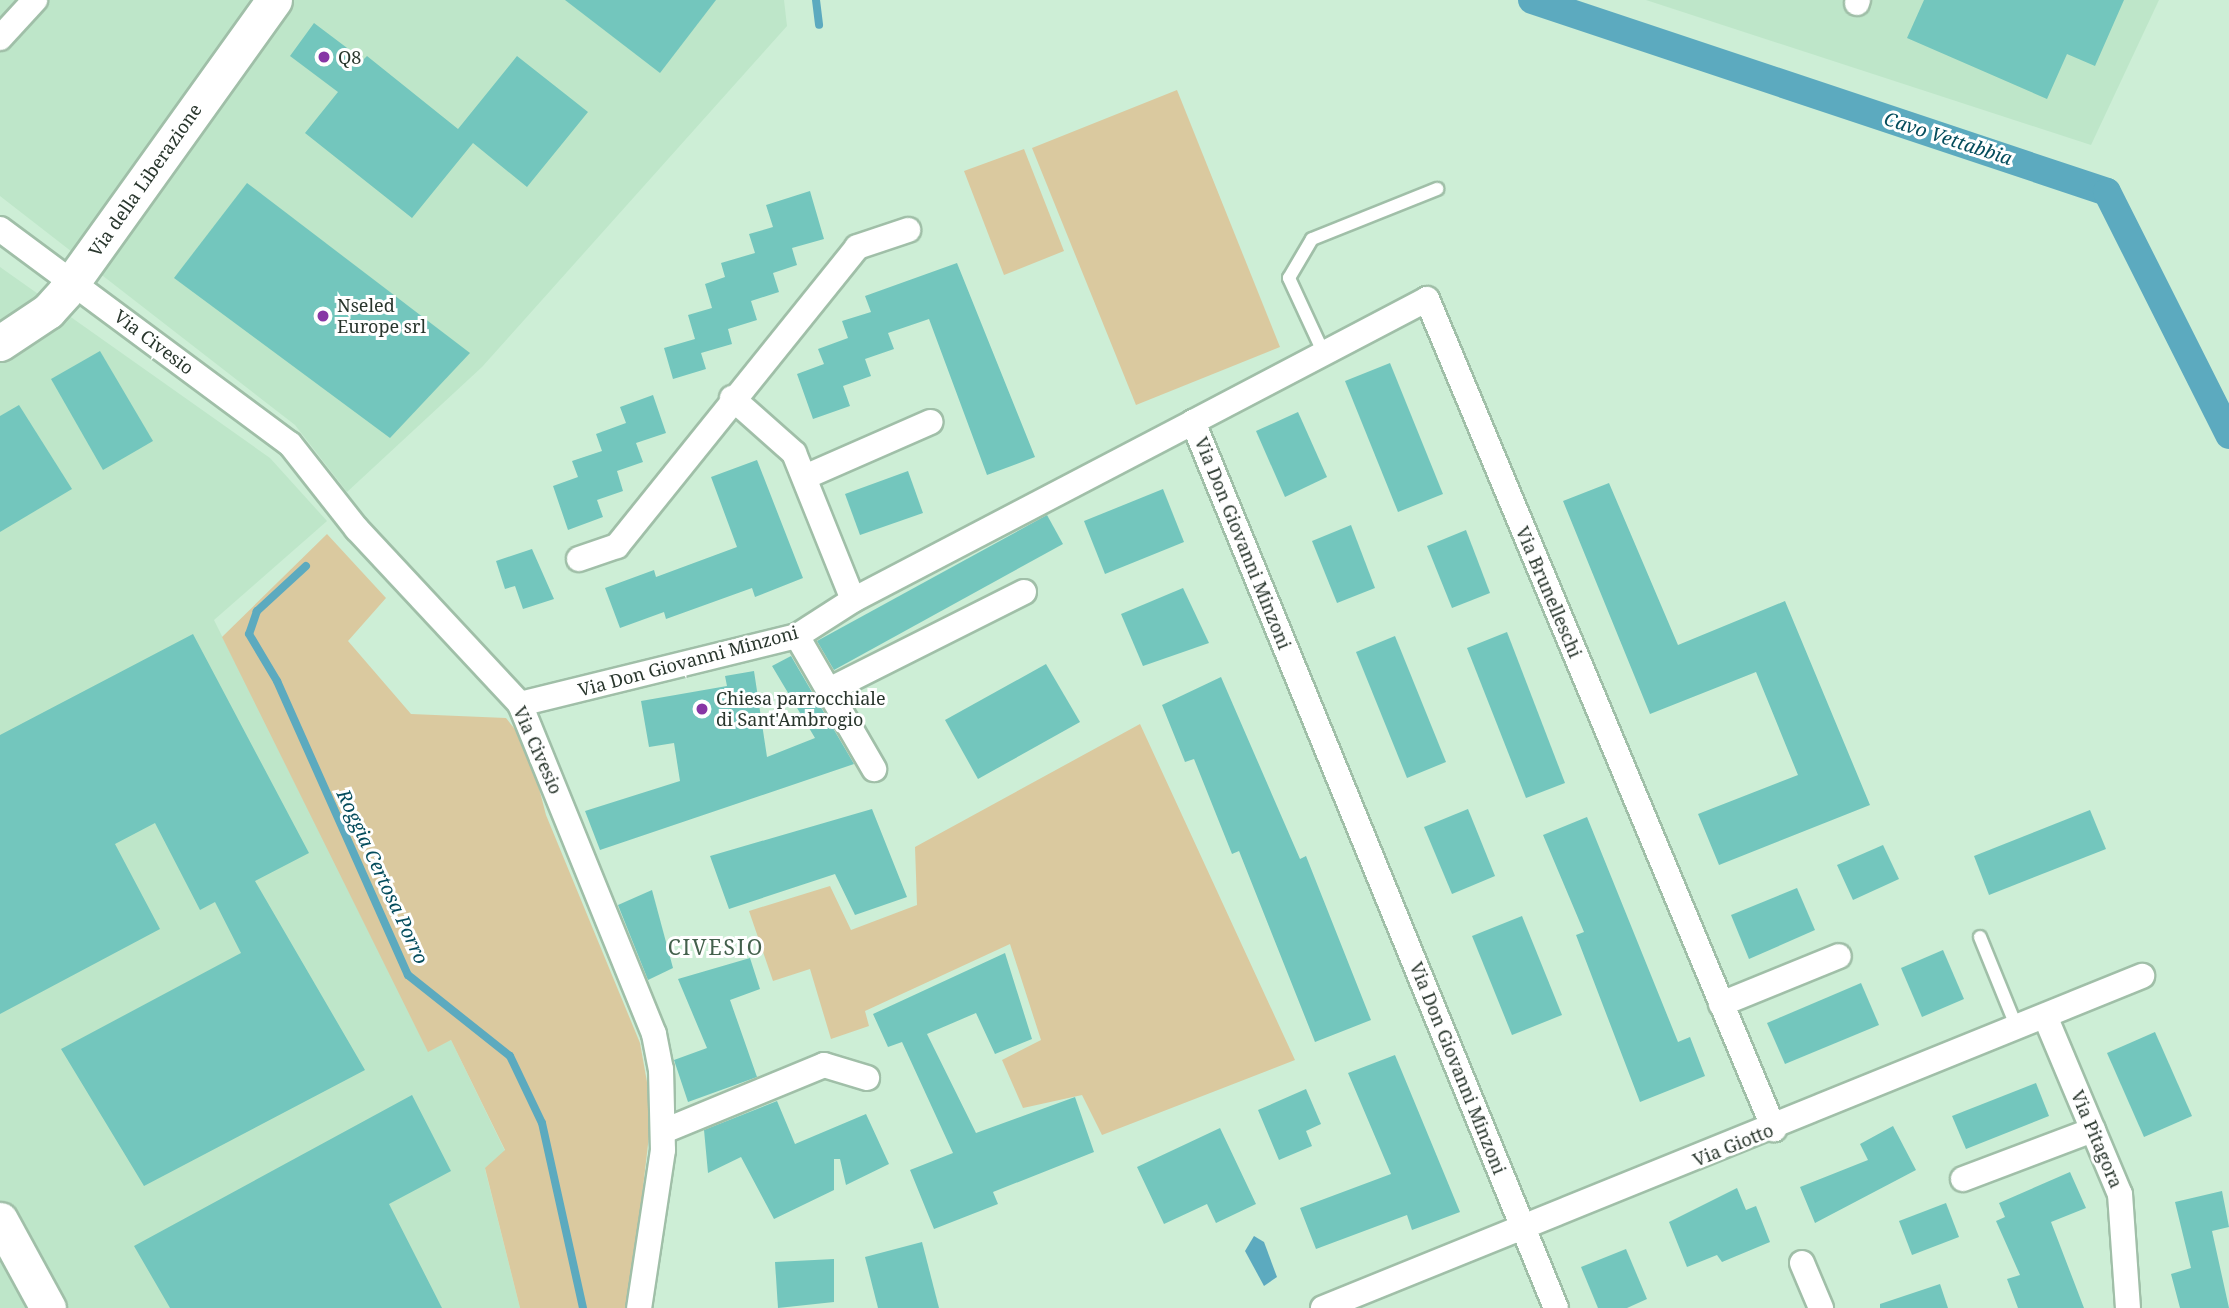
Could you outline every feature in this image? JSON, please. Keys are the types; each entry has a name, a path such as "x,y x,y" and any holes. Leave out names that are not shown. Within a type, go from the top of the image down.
{"street":[{"path":"0,38 35,0"},
{"name":"Via della Liberazione","path":"0,343 48,311 74,281 260,5"},
{"name":"Via Civesio","path":"0,229 74,281 290,444 357,528 520,704 654,1034 664,1131 639,1308"},
{"path":"579,559 617,546 732,398 857,247 908,230"},
{"name":"Via Brunelleschi","path":"1193,422 1325,356 1427,299 1774,1129"},
{"path":"732,398 779,435 805,477 853,600"},
{"path":"805,477 930,422"},
{"name":"Via Don Giovanni Minzoni","path":"520,704 797,636 853,600 1193,422 1556,1308"},
{"path":"831,690 1024,592"},
{"path":"797,636 831,690 874,769"},
{"path":"1721,1004 1839,956"},
{"name":"Via Giotto","path":"1323,1308 1774,1129 2142,976"},
{"name":"Via Pitagora","path":"2045,1016 2123,1209 2128,1308"},
{"path":"664,1131 824,1065 867,1078"},
{"path":"1962,1180 2093,1130"},
{"path":"0,1220 48,1308"},
{"path":"1802,1263 1821,1308"}],"lane":[{"path":"1325,356 1289,278 1312,239 1437,189"},
{"path":"1980,937 2017,1028"}],"shaded area":[{"path":"0,0 784,0 787,26 482,367 347,492 295,425 0,196"},
{"path":"1646,0 2159,0 2091,145"},
{"path":"1177,90 1280,347 1136,405 1032,148"},
{"path":"1024,149 1064,251 1004,275 964,171"},
{"path":"0,267 270,458 327,521 214,620 428,1051 451,1040 505,1151 485,1169 520,1308 0,1308"},
{"path":"327,534 386,598 348,641 411,714 506,718 528,746 546,815 640,1043 652,1110 629,1308 520,1308 485,1168 505,1150 451,1040 428,1052 222,637"},
{"path":"1140,724 1295,1060 1102,1135 1082,1095 1023,1108 1002,1060 1041,1040 1010,944 865,1011 869,1026 831,1039 810,969 773,981 749,911 830,886 851,930 917,905 915,847"}],"water":[{"path":"1254,1236 1264,1242 1277,1277 1264,1286 1245,1251"}],"building":[{"path":"565,0 716,0 660,73"},
{"path":"1924,0 2124,0 2095,66 2067,54 2047,99 1907,38"},
{"path":"314,23 363,60 367,56 458,129 517,56 588,112 527,187 473,143 412,218 305,133 338,92 290,56"},
{"name":"Nseled Europe srl","path":"247,183 470,353 390,438 174,278"},
{"path":"810,191 824,239 792,248 797,265 773,273 779,292 751,301 757,320 728,329 732,344 701,353 706,369 673,379 664,348 695,339 688,315 712,308 705,284 725,277 721,263 755,253 749,234 773,227 766,205"},
{"path":"957,263 1035,457 987,475 929,319 888,333 894,349 865,359 871,376 843,386 850,406 813,419 797,374 824,364 818,349 848,338 842,321 871,312 865,296"},
{"path":"100,351 153,441 103,470 51,379"},
{"path":"1390,363 1443,494 1398,512 1345,381"},
{"path":"653,395 666,433 636,443 643,462 617,471 623,491 597,500 603,517 568,530 553,486 578,477 572,461 602,451 596,434 626,423 620,407"},
{"path":"19,405 72,489 0,532 0,416"},
{"path":"1298,412 1327,477 1285,497 1256,431"},
{"path":"757,460 803,578 755,597 752,588 666,619 664,612 620,628 605,588 654,570 656,577 737,547 711,477"},
{"path":"908,471 923,513 860,535 845,494"},
{"path":"1609,483 1678,645 1785,601 1870,805 1719,865 1698,814 1798,775 1756,672 1650,714 1563,501"},
{"path":"1163,489 1184,542 1105,574 1084,521"},
{"path":"1047,515 1063,544 834,670 817,641"},
{"path":"1351,525 1375,588 1337,603 1312,541"},
{"path":"1466,530 1490,593 1452,608 1427,546"},
{"path":"532,549 554,599 523,609 515,586 505,589 496,561"},
{"path":"1183,588 1209,643 1143,666 1121,614"},
{"path":"1507,632 1565,783 1526,798 1467,648"},
{"path":"193,634 309,853 255,881 365,1070 144,1186 61,1049 241,953 215,902 200,910 155,823 115,844 160,929 0,1014 0,735"},
{"path":"1395,636 1446,762 1407,778 1356,652"},
{"path":"791,656 854,764 600,850 585,811 680,781 674,743 649,747 641,701 727,686 725,676 754,671 767,757 815,738 772,666"},
{"path":"1046,664 1080,722 978,779 945,720"},
{"path":"1221,677 1300,859 1306,856 1371,1020 1315,1042 1239,851 1232,854 1194,759 1185,762 1162,705"},
{"path":"872,809 907,897 855,915 835,874 729,909 710,856"},
{"path":"1468,809 1495,876 1452,894 1424,827"},
{"path":"2090,810 2106,849 1989,895 1974,856"},
{"path":"1587,817 1678,1042 1690,1037 1705,1076 1640,1102 1576,935 1584,932 1543,835"},
{"path":"1883,845 1899,879 1853,900 1837,865"},
{"path":"1797,888 1815,930 1749,959 1731,915"},
{"path":"652,890 673,968 648,980 618,905"},
{"path":"1522,916 1562,1015 1512,1035 1472,936"},
{"path":"1943,950 1964,999 1922,1017 1901,968"},
{"path":"1005,953 1032,1039 995,1054 976,1013 927,1034 976,1133 1075,1097 1094,1152 993,1192 998,1204 934,1229 910,1170 953,1153 902,1042 888,1047 873,1014"},
{"path":"750,958 760,989 730,1000 757,1077 688,1102 674,1060 707,1048 678,979"},
{"path":"1861,983 1879,1025 1785,1064 1767,1023"},
{"path":"2155,1032 2192,1116 2144,1137 2107,1053"},
{"path":"1395,1055 1460,1212 1412,1230 1407,1215 1316,1249 1300,1208 1391,1174 1348,1073"},
{"path":"2036,1083 2049,1116 1966,1149 1952,1116"},
{"path":"1306,1089 1321,1124 1306,1131 1312,1146 1279,1160 1258,1110"},
{"path":"412,1095 451,1171 389,1204 442,1308 170,1308 134,1246"},
{"path":"777,1101 795,1144 866,1114 889,1164 846,1185 840,1159 834,1159 834,1190 774,1219 741,1157 708,1173 704,1130"},
{"path":"1893,1126 1916,1170 1815,1223 1800,1187 1868,1160 1860,1144"},
{"path":"1220,1128 1256,1204 1216,1223 1207,1204 1164,1224 1137,1167"},
{"path":"2070,1172 2086,1208 2051,1222 2084,1308 2018,1308 2007,1279 2020,1275 1996,1221 2005,1217 1999,1203"},
{"path":"1737,1188 1746,1210 1756,1206 1770,1242 1722,1262 1717,1255 1687,1267 1669,1222"},
{"path":"2222,1191 2229,1227 2212,1231 2229,1308 2180,1308 2171,1274 2191,1268 2175,1202"},
{"path":"1946,1203 1959,1237 1912,1255 1899,1221"},
{"path":"922,1242 939,1308 878,1308 865,1257"},
{"path":"1626,1249 1647,1299 1627,1308 1598,1308 1581,1267"},
{"path":"834,1259 834,1302 778,1308 775,1262"},
{"path":"1940,1284 1948,1308 1880,1308 1880,1304"}],"waterway":[{"name":"Roggia Certosa Porro","path":"816,0 819,25"},
{"name":"Cavo Vettabbia","path":"1532,0 2107,192 2229,435"},
{"name":"Roggia Certosa Porro","path":"306,566 257,611 249,634 277,681 408,975 510,1056 542,1123 583,1308"}],"place":[{"name":"Q8","path":"324,57"},
{"name":"Nseled Europe srl","path":"323,316"},
{"name":"Chiesa parrocchiale di Sant'Ambrogio","path":"702,709"}],"district":[{"name":"CIVESIO","path":"716,947"}]}
